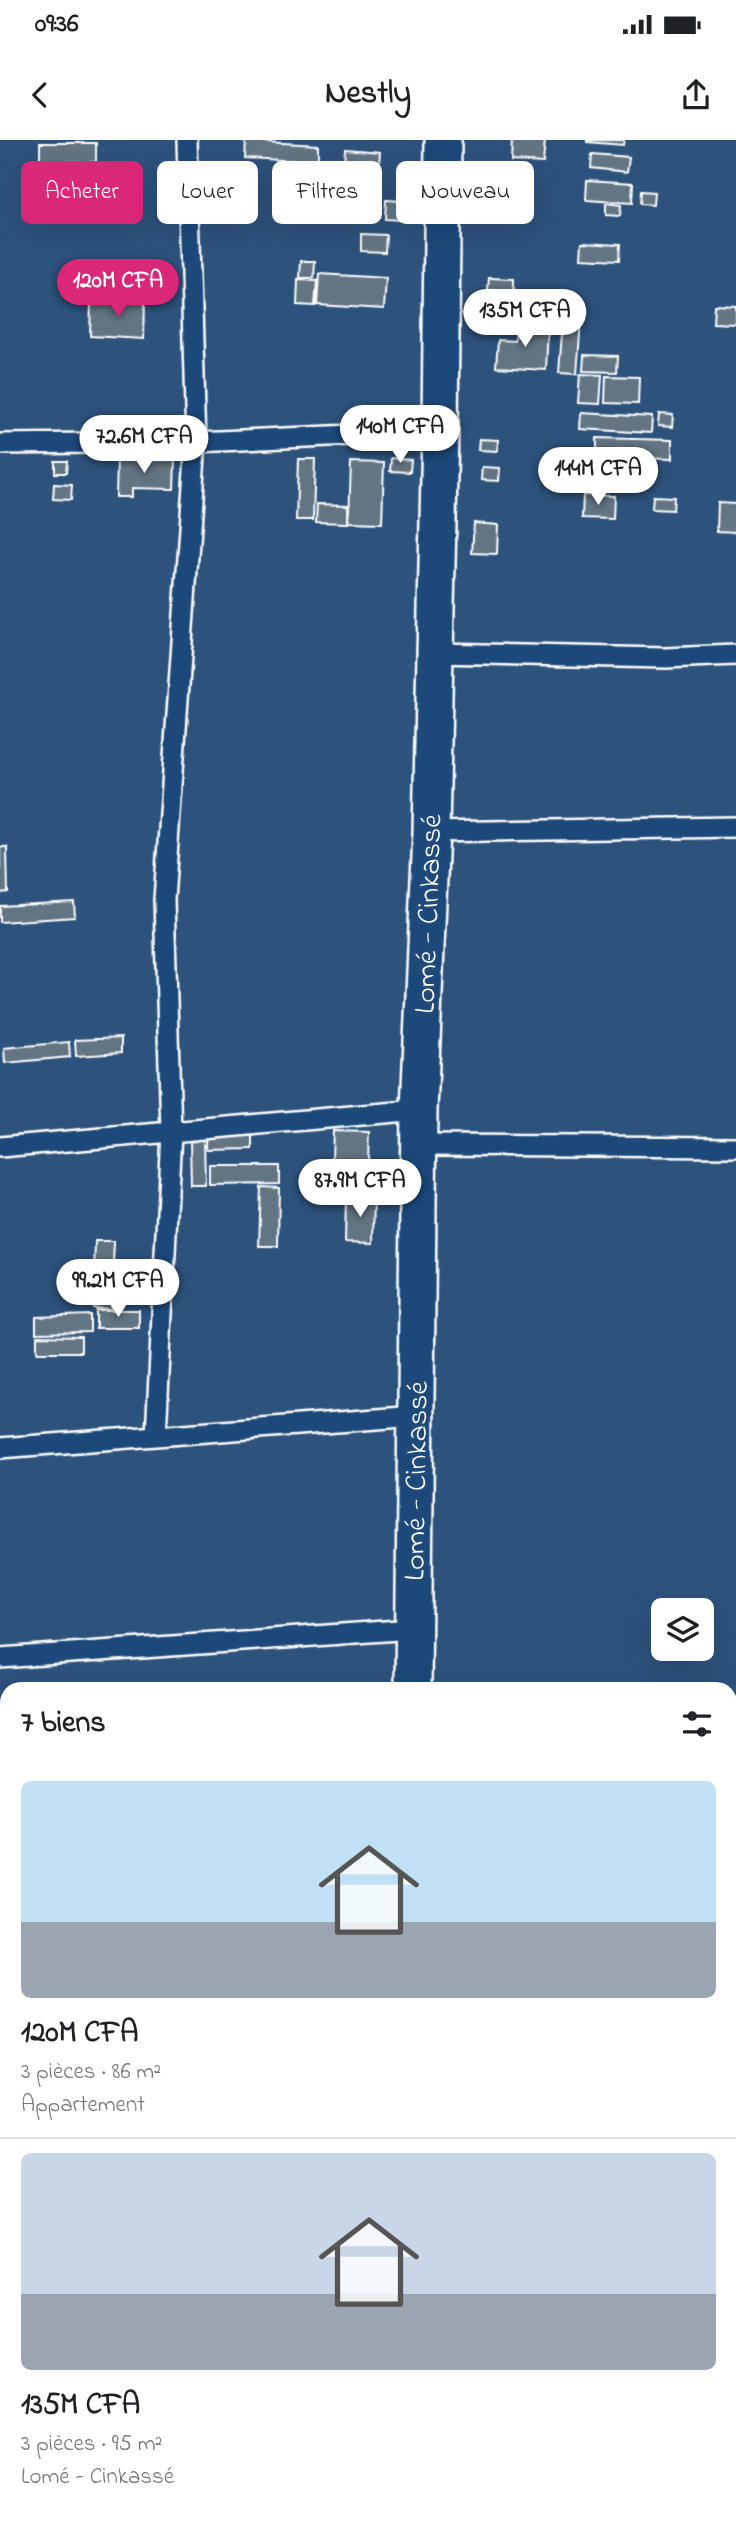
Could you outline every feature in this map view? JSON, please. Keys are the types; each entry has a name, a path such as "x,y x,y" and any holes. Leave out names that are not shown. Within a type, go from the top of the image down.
{"highway":[{"name":"Lomé - Cinkassé","path":"413,1682 419,1110 431,832 443,140"}],"street":[{"path":"156,1436 171,1132 164,900 196,442 187,140"},
{"path":"0,444 196,442 440,431"},
{"path":"435,653 665,657 736,655"},
{"path":"431,832 736,827"},
{"path":"0,1147 419,1110"},
{"path":"419,1146 736,1147"},
{"path":"0,1448 416,1416"},
{"path":"0,1658 413,1629"}],"building":[{"path":"512,140 545,140 543,163 511,161"},
{"path":"587,140 624,140 623,145"},
{"path":"246,141 318,145 318,161 245,158"},
{"path":"40,143 96,143 96,161 40,161"},
{"path":"345,149 380,152 379,161 344,161"},
{"path":"592,154 629,157 627,172 591,168"},
{"path":"587,180 633,183 632,203 586,200"},
{"path":"641,191 654,192 653,205 640,204"},
{"path":"386,200 396,201 396,220 385,219"},
{"path":"606,203 621,205 620,216 606,215"},
{"path":"361,234 386,235 385,252 361,251"},
{"path":"582,242 620,244 619,260 581,258"},
{"path":"301,261 315,261 314,278 300,278"},
{"path":"319,274 386,278 384,309 317,305"},
{"path":"489,278 514,279 514,291 488,290"},
{"path":"298,280 317,281 315,306 297,305"},
{"path":"488,292 510,294 510,307 487,306"},
{"path":"91,300 145,302 144,339 90,336"},
{"path":"714,305 736,306 736,324 713,323"},
{"path":"499,311 514,312 513,322 499,321"},
{"path":"563,319 581,320 577,374 559,373"},
{"path":"516,324 548,326 546,370 496,367 498,340 515,341"},
{"path":"584,355 618,356 617,372 583,371"},
{"path":"580,374 602,375 600,404 578,403"},
{"path":"606,376 639,377 638,404 605,403"},
{"path":"581,413 652,417 651,433 580,429"},
{"path":"659,414 673,415 672,427 658,426"},
{"path":"597,438 672,440 672,459 597,457"},
{"path":"479,439 498,440 497,451 478,450"},
{"path":"391,458 411,460 410,472 390,471"},
{"path":"117,459 175,460 174,489 132,488 132,497 116,497"},
{"path":"298,459 315,459 313,520 296,520"},
{"path":"55,461 67,461 66,473 55,473"},
{"path":"351,462 384,463 382,523 349,522"},
{"path":"482,467 500,468 499,481 481,480"},
{"path":"54,484 72,485 71,500 53,499"},
{"path":"583,495 614,496 613,519 582,518"},
{"path":"653,496 674,497 673,510 652,509"},
{"path":"718,503 736,504 736,532 717,531"},
{"path":"317,504 348,505 348,523 316,522"},
{"path":"474,523 498,525 497,554 472,553"},
{"path":"0,847 7,847 8,892 0,893"},
{"path":"74,902 75,917 0,922 0,906"},
{"path":"121,1038 121,1053 76,1056 75,1040"},
{"path":"69,1042 70,1057 5,1063 4,1048"},
{"path":"208,1129 253,1129 253,1149 208,1150"},
{"path":"333,1131 369,1132 367,1187 331,1186"},
{"path":"205,1138 206,1186 191,1186 190,1139"},
{"path":"210,1166 279,1166 279,1184 210,1185"},
{"path":"261,1187 279,1188 278,1246 259,1246"},
{"path":"346,1195 374,1195 373,1243 345,1242"},
{"path":"95,1241 114,1241 111,1309 93,1308"},
{"path":"96,1310 139,1310 139,1328 96,1328"},
{"path":"90,1315 90,1332 36,1333 36,1317"},
{"path":"37,1336 81,1337 81,1352 37,1352"}]}
